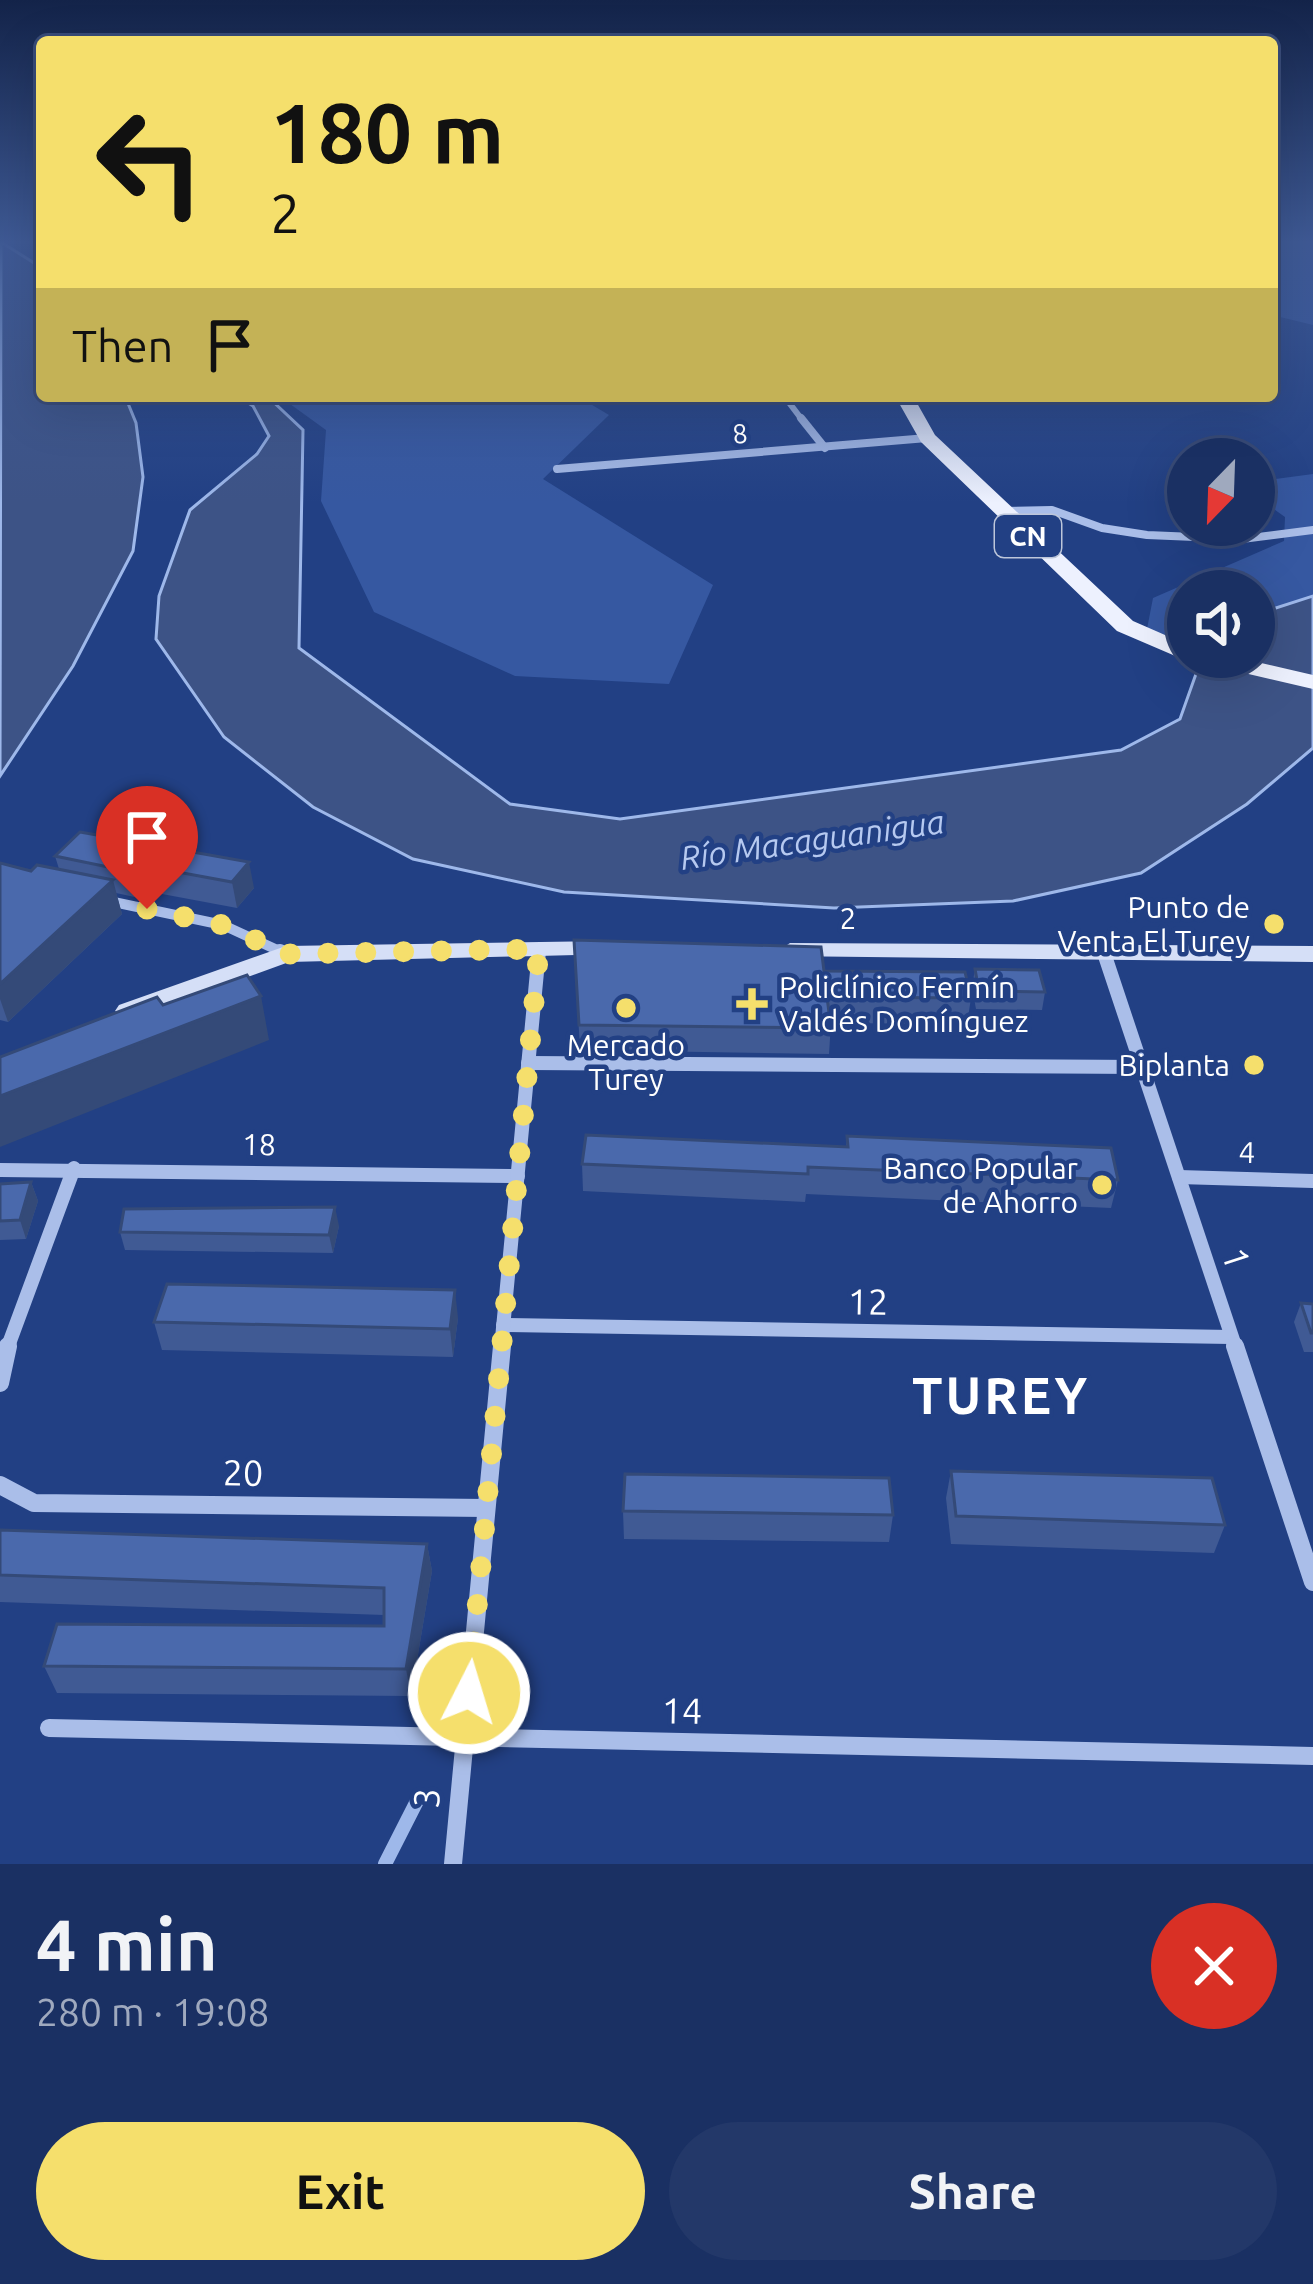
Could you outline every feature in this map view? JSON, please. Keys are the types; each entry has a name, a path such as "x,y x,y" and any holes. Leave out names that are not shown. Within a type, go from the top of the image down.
{"main road":[{"name":"CN","path":"907,402 927,438 1001,511 1125,626 1167,645"},
{"path":"1275,673 1313,682"},
{"path":"111,1018 286,954 633,950"},
{"name":"2","path":"774,950 1313,954"}],"street":[{"path":"789,402 825,448"},
{"name":"8","path":"557,469 927,438"},
{"path":"1001,511 1052,509 1102,528 1148,535 1242,538 1313,530"},
{"path":"97,899 223,925 286,954"},
{"name":"3","path":"453,1864 539,949"},
{"name":"1","path":"1104,953 1232,1337 1303,1522 1313,1582"},
{"path":"528,1063 1142,1067"},
{"path":"0,1383 9,1340 74,1168"},
{"name":"18","path":"0,1170 518,1176"},
{"name":"4","path":"1179,1177 1313,1181"},
{"name":"12","path":"503,1325 1232,1337"},
{"name":"20","path":"1,1487 34,1503 486,1508"},
{"name":"14","path":"49,1728 1313,1756"}],"shaded area":[{"path":"287,402 587,402 609,415 543,479 713,585 669,684 515,676 374,612 321,501 326,430"},
{"path":"1313,474 1313,596 1275,608 1275,570 1217,570 1284,541 1285,517 1275,510 1275,479"},
{"path":"1167,592 1167,635 1147,629 1153,598"}],"water":[{"path":"1,329 36,329 36,402 127,402 136,423 143,477 133,551 73,666 0,776"},
{"name":"Río Macaguanigua","path":"247,402 273,402 303,430 299,648 510,804 620,819 1121,750 1180,719 1195,678 1275,678 1275,608 1313,596 1313,748 1247,804 1141,873 1013,901 834,908 564,892 413,859 313,807 224,737 156,639 159,596 190,510 257,454 269,436"}],"building":[{"path":"80,832 249,862 232,882 140,865 132,872 55,856"},
{"path":"0,863 113,880 0,984"},
{"path":"574,940 821,947 824,971 965,972 971,998 827,997 831,1028 579,1025"},
{"path":"975,969 1039,970 1045,992 979,991"},
{"path":"247,975 261,996 0,1096 0,1057 157,997 163,1005"},
{"path":"586,1135 848,1147 847,1136 1111,1148 1118,1180 808,1167 808,1174 582,1164"},
{"path":"31,1182 20,1220 0,1221 0,1184"},
{"path":"335,1207 329,1235 120,1232 124,1209"},
{"path":"167,1284 455,1290 450,1329 154,1322"},
{"path":"1301,1303 1313,1304 1313,1333 1311,1333"},
{"path":"951,1471 1212,1478 1225,1525 956,1516"},
{"path":"625,1474 889,1478 893,1515 623,1511"},
{"path":"0,1530 427,1544 406,1669 44,1666 57,1624 384,1626 384,1588 0,1575"}],"waterway":[{"path":"385,1864 417,1801"}],"place":[{"name":"Punto de Venta El Turey","path":"1274,924"},
{"name":"Policlínico Fermín Valdés Domínguez","path":"752,1004"},
{"name":"Mercado Turey","path":"626,1008"},
{"name":"Biplanta","path":"1254,1065"},
{"name":"Banco Popular de Ahorro","path":"1102,1185"}],"district":[{"name":"TUREY","path":"1001,1395"}],"route":[{"path":"147,909 223,925 286,954 539,949 469,1693"}]}
